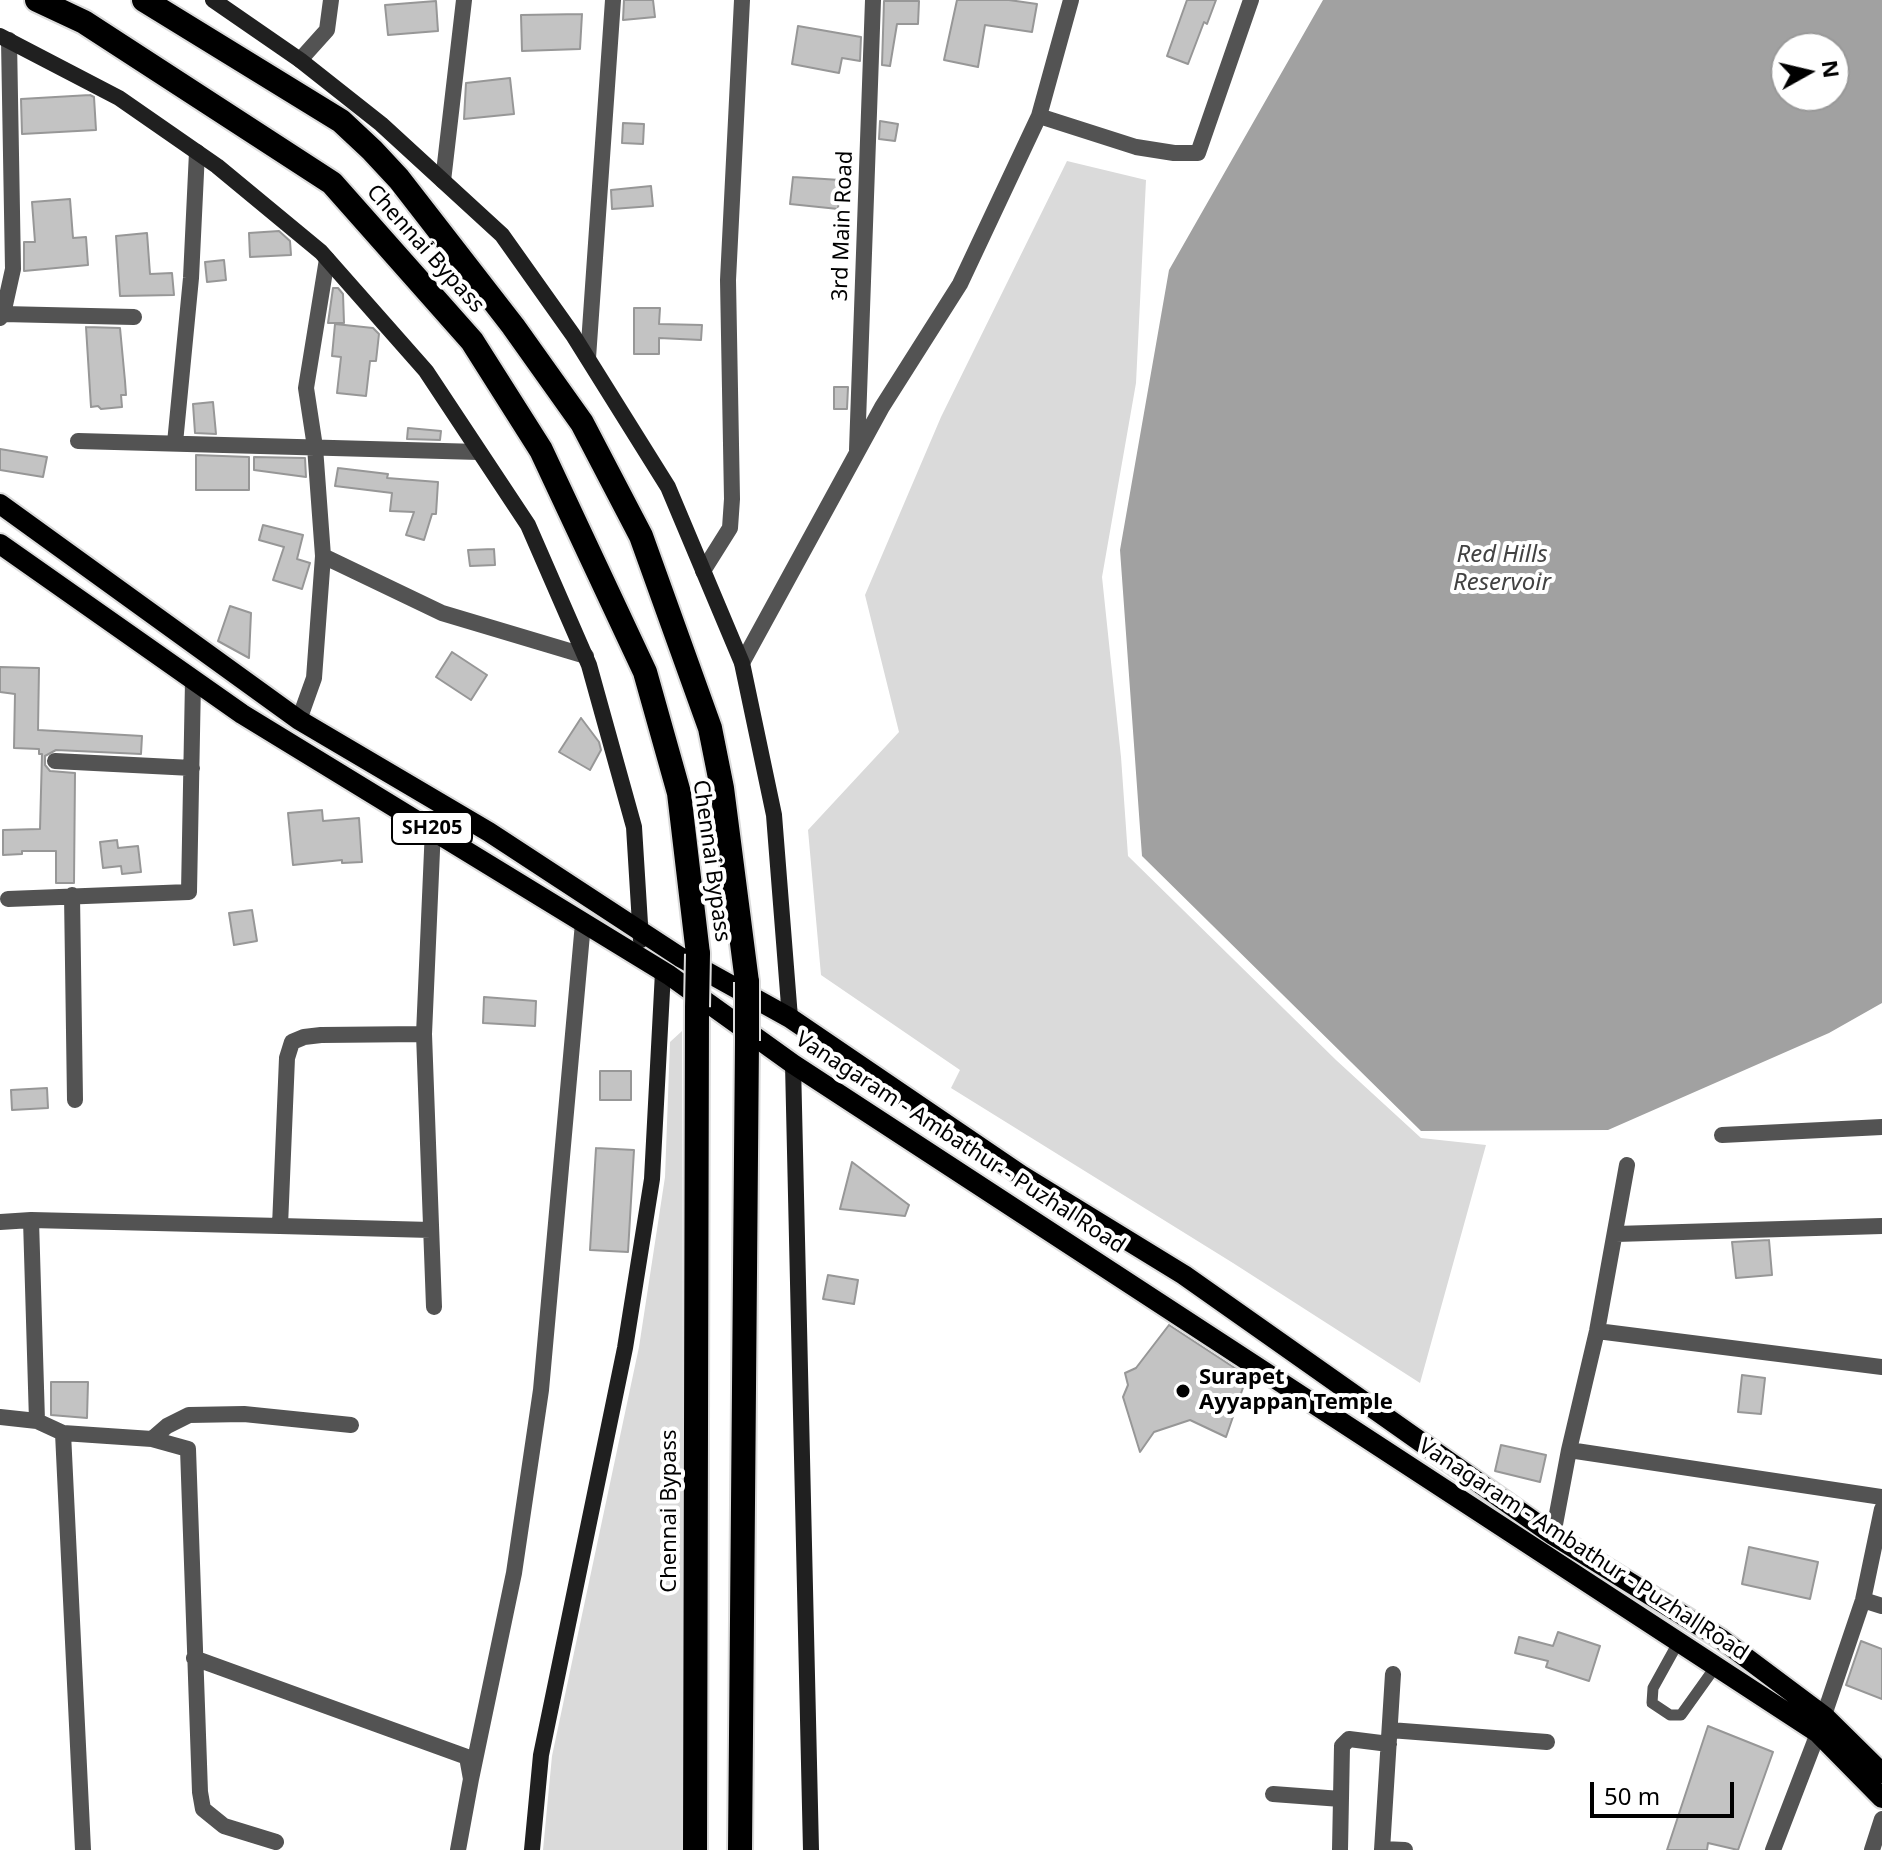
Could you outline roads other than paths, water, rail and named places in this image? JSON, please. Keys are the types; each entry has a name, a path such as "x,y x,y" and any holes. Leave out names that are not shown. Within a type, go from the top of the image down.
{"highway":[{"name":"Chennai Bypass","path":"37,0 84,22 332,183 472,341 541,450 645,672 679,793 698,954 695,1850"},
{"name":"Chennai Bypass","path":"144,0 341,121 399,179 513,326 582,423 641,536 710,728 722,788 747,971 740,1850"}],"main road":[{"path":"0,504 299,720 489,832 680,957 790,1018 1021,1175 1184,1275 1553,1535 1721,1639 1882,1773"},
{"name":"Vanagaram - Ambathur - Puzhal Road","path":"0,544 242,714 433,828 473,857 663,972 793,1064 1716,1666 1821,1724 1882,1798"},
{"path":"1252,1362 1270,1336"},
{"path":"1656,1626 1667,1606"}],"street":[{"path":"213,0 300,60 381,124 502,235 588,358 668,487 742,663 774,815 790,1018"},
{"path":"300,60 327,30 331,0"},
{"path":"443,181 464,0"},
{"path":"588,358 613,0"},
{"path":"703,571 730,528 732,499 728,268 742,0"},
{"name":"3rd Main Road","path":"857,453 873,0"},
{"path":"742,663 882,407 960,284 1039,116 1071,0"},
{"path":"1039,116 1136,147 1198,153 1251,0"},
{"path":"134,317 2,316 13,269 4,38 119,98 197,152 327,259 426,371 528,525 586,656 634,827 642,932 640,958"},
{"path":"175,443 191,278 197,152"},
{"path":"299,720 314,678 323,556 315,447 306,388 327,259"},
{"path":"78,441 479,452"},
{"path":"323,556 442,613 586,656"},
{"path":"8,899 189,892 193,681"},
{"path":"55,761 192,768"},
{"path":"433,828 424,1034 434,1307"},
{"path":"72,895 75,1100"},
{"path":"458,1850 514,1573 541,1390 583,923"},
{"path":"532,1850 541,1755 625,1348 652,1179 663,972"},
{"path":"280,1226 287,1058 292,1042 321,1035 424,1034"},
{"path":"793,1064 811,1850"},
{"path":"1722,1135 1882,1127"},
{"path":"1553,1535 1597,1331 1627,1165"},
{"path":"0,1222 31,1220 431,1230"},
{"path":"31,1220 37,1421"},
{"path":"1616,1234 1882,1226"},
{"path":"1597,1331 1882,1367"},
{"path":"152,1439 167,1426 189,1415 244,1414 351,1425"},
{"path":"0,1417 37,1421 63,1433 152,1439 188,1449 194,1658 203,1809 224,1826 276,1842"},
{"path":"63,1433 83,1850"},
{"path":"1569,1450 1882,1497"},
{"path":"1773,1850 1821,1724 1863,1600 1882,1509"},
{"path":"1863,1600 1882,1606"},
{"path":"194,1658 448,1748 467,1757 471,1779"},
{"path":"1393,1674 1382,1849 1405,1850"},
{"path":"1340,1850 1342,1746 1349,1739 1389,1737 1547,1742"},
{"path":"1273,1794 1341,1799"},
{"path":"1872,1850 1882,1819"}],"lane":[{"path":"1679,1641 1653,1688 1652,1703 1670,1715 1681,1715 1716,1666"}],"water":[{"name":"Red Hills Reservoir","path":"1323,0 1882,0 1882,1003 1829,1033 1608,1130 1421,1131 1142,856 1120,550 1169,270"}],"place":[{"name":"Surapet Ayyappan Temple","path":"1183,1391"}]}
